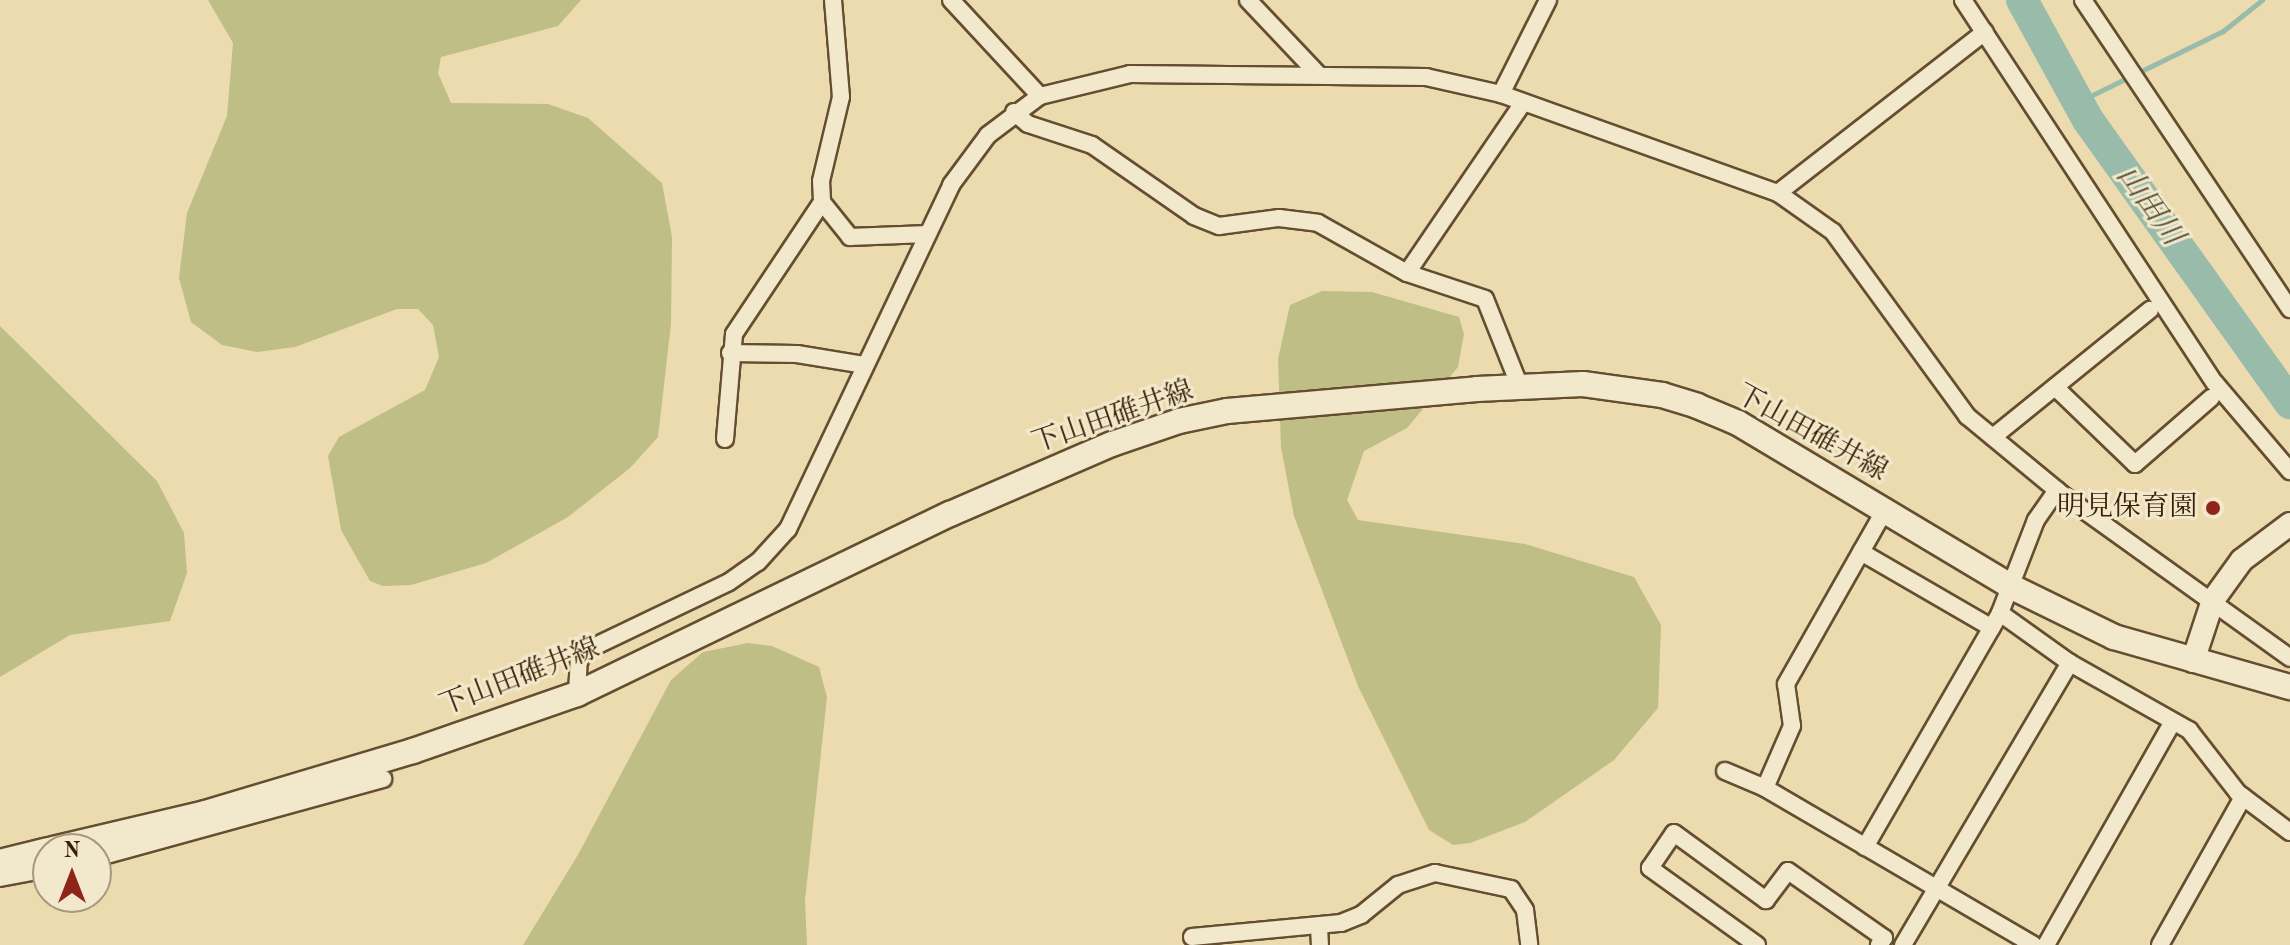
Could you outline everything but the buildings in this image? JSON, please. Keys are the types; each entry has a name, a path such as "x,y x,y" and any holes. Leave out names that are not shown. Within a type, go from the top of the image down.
{"main road":[{"name":"下山田碓井線","path":"112,835 235,804 413,751 577,694 923,526 1112,444 1179,421 1308,403 1520,387 1583,384 1662,395 1697,406 1738,423 2014,588 2114,637 2290,687"},
{"name":"下山田碓井線","path":"0,862 32,854"}],"street":[{"path":"833,0 841,97 821,181 822,202 850,237 927,234"},
{"path":"951,0 1040,96"},
{"path":"1248,0 1317,73"},
{"path":"1501,94 1548,0"},
{"path":"1963,0 2180,333 2290,471"},
{"path":"2083,0 2290,309"},
{"path":"1778,193 1985,32"},
{"path":"577,694 579,661 587,650 729,582 758,562 788,529 927,234 966,161 1014,112 1040,96 1130,74 1317,73 1426,77 1501,94 1778,193 1833,232 1967,416 2057,490 2290,658"},
{"path":"1407,273 1523,103"},
{"path":"1014,112 1028,124 1092,145 1194,216 1219,226 1279,218 1318,223 1407,273 1485,299 1520,387"},
{"path":"725,439 734,334 822,202"},
{"path":"1993,437 2150,310"},
{"path":"730,353 797,354 865,365"},
{"path":"2055,387 2135,464 2211,398"},
{"path":"1865,847 2014,588 2036,520 2057,490"},
{"path":"1765,788 1792,726 1786,684 1885,510"},
{"path":"2193,661 2213,600 2242,560 2290,524"},
{"path":"1861,552 1996,620 2189,730 2243,797 2290,832"},
{"path":"1903,945 2070,663"},
{"path":"2046,945 2173,721"},
{"path":"1725,771 1765,788 2034,945"},
{"path":"112,854 383,779"},
{"path":"2160,945 2243,797"},
{"path":"1757,945 1650,868 1674,833 1766,900 1788,871 1884,938 1879,945"},
{"path":"0,878 32,872"},
{"path":"1192,937 1319,927 1361,915 1398,885 1435,873 1511,889 1525,910 1529,945"},
{"path":"1319,927 1320,945"}],"green space":[{"path":"208,0 581,0 558,26 441,57 438,73 451,103 548,104 588,118 662,183 672,237 671,324 658,437 630,468 568,517 486,563 411,585 383,586 370,581 341,530 328,456 339,437 425,390 439,357 433,325 418,309 397,309 295,347 257,352 222,345 191,322 179,278 187,213 227,116 233,43"},
{"path":"1322,291 1372,292 1459,317 1464,334 1458,367 1407,428 1364,451 1347,500 1358,520 1525,544 1634,577 1661,625 1658,708 1614,760 1525,822 1470,843 1453,845 1429,830 1358,686 1294,516 1281,447 1278,359 1290,305"},
{"path":"0,326 157,481 184,533 187,573 170,621 70,635 0,677"},
{"path":"748,643 772,646 819,667 827,697 805,900 807,945 523,945 579,853 671,680 703,652"}],"waterway":[{"name":"山田川","path":"2022,0 2088,120 2290,403"},
{"path":"2078,102 2223,31 2262,0"}],"place":[{"name":"明見保育園","path":"2213,508"}]}
